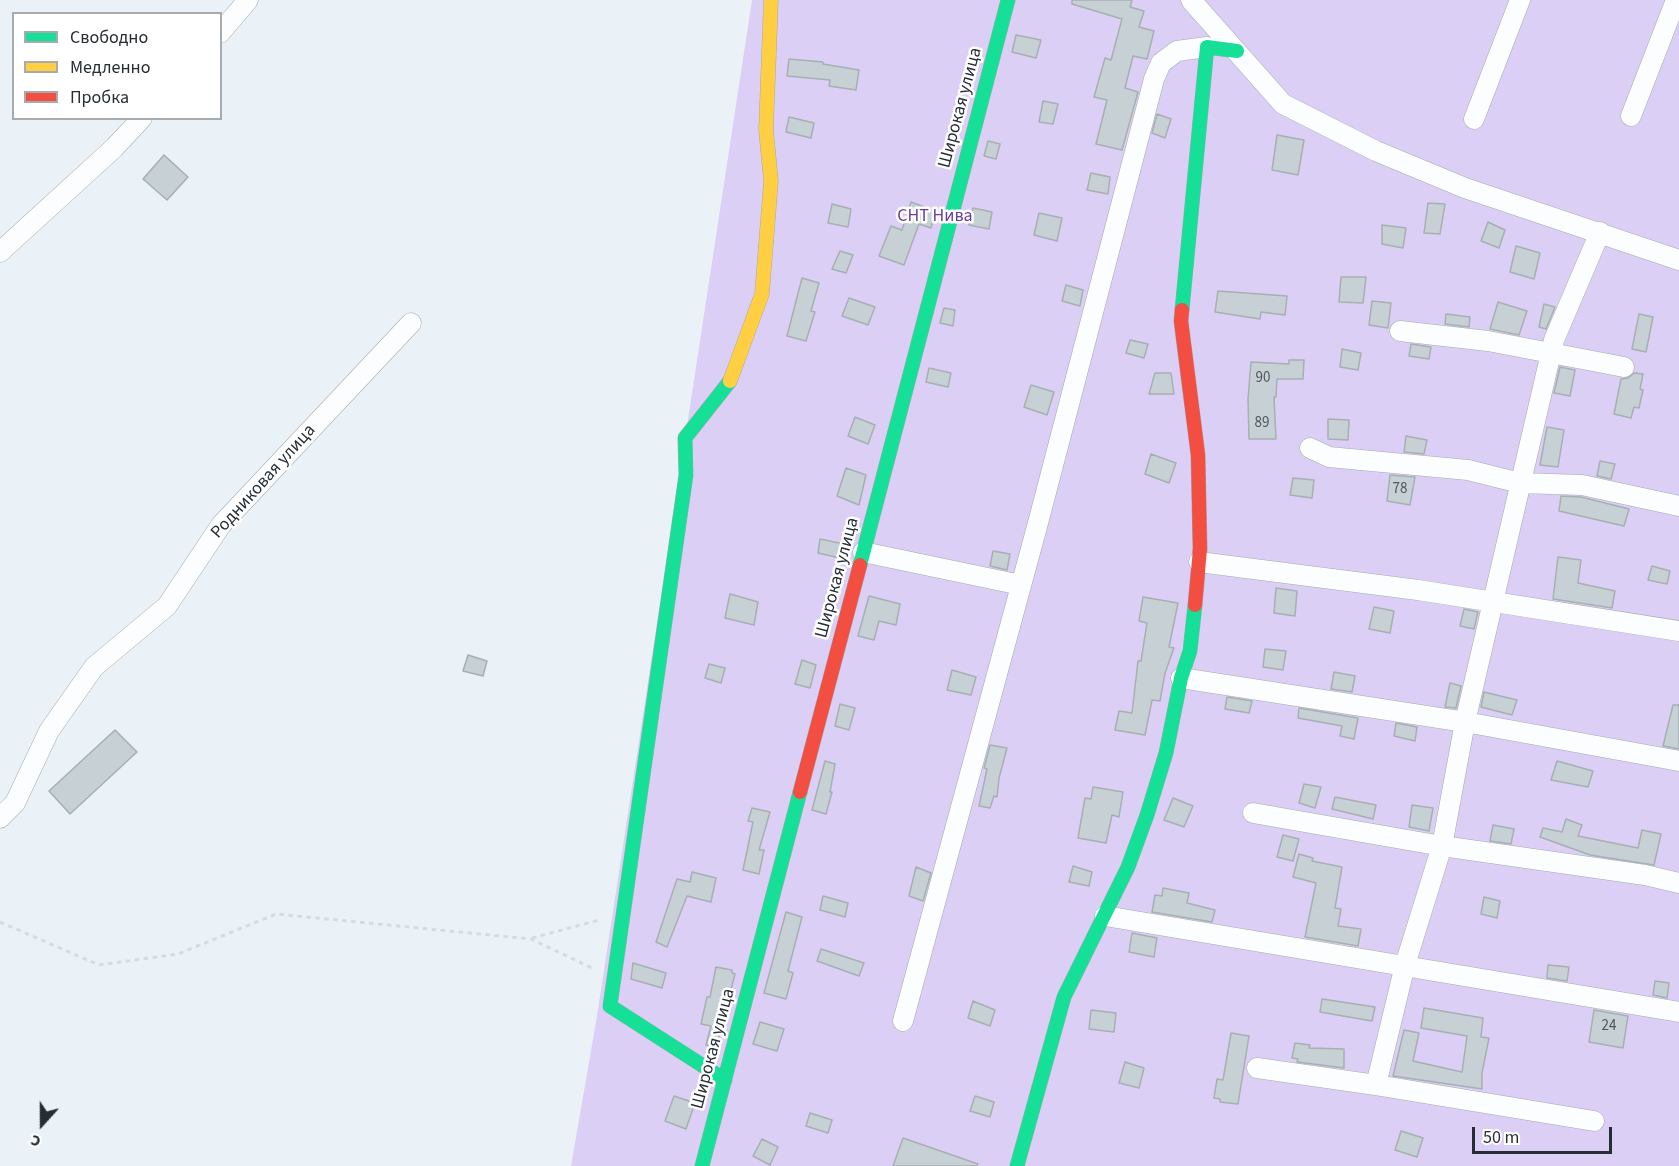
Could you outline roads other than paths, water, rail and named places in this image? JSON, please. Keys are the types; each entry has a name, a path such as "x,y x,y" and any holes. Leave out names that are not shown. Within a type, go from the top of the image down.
{"street":[{"path":"222,31 248,0"},
{"path":"724,1080 610,1006 686,475 685,438 732,379 762,294 771,181 766,130 771,0"},
{"name":"Широкая улица","path":"702,1166 1008,0"},
{"path":"1191,0 1283,104 1376,151 1466,188 1679,260"},
{"path":"1474,119 1520,0"},
{"path":"1631,116 1676,0"},
{"path":"903,1021 1154,79 1161,63 1177,51 1207,46 1237,51"},
{"path":"1017,1166 1064,997 1128,867 1147,815 1166,753 1181,678 1190,651 1199,562 1198,455 1181,321 1207,46"},
{"path":"0,252 114,148 140,120"},
{"path":"1376,1085 1405,965 1442,846 1466,722 1550,354 1600,232"},
{"name":"Родниковая улица","path":"0,818 15,803 49,731 94,667 166,606 221,525 411,323"},
{"path":"1400,331 1488,341 1624,367"},
{"path":"1310,448 1329,457 1468,470 1520,483 1582,485 1679,506"},
{"path":"863,552 1021,585"},
{"path":"1199,562 1493,602 1679,631"},
{"path":"1181,678 1466,722 1679,761"},
{"path":"1253,813 1442,846 1645,875 1679,883"},
{"path":"1105,916 1679,1012"},
{"path":"1257,1068 1376,1085 1594,1122"}],"park label":[{"name":"СНТ Нива","path":"935,217"}]}
